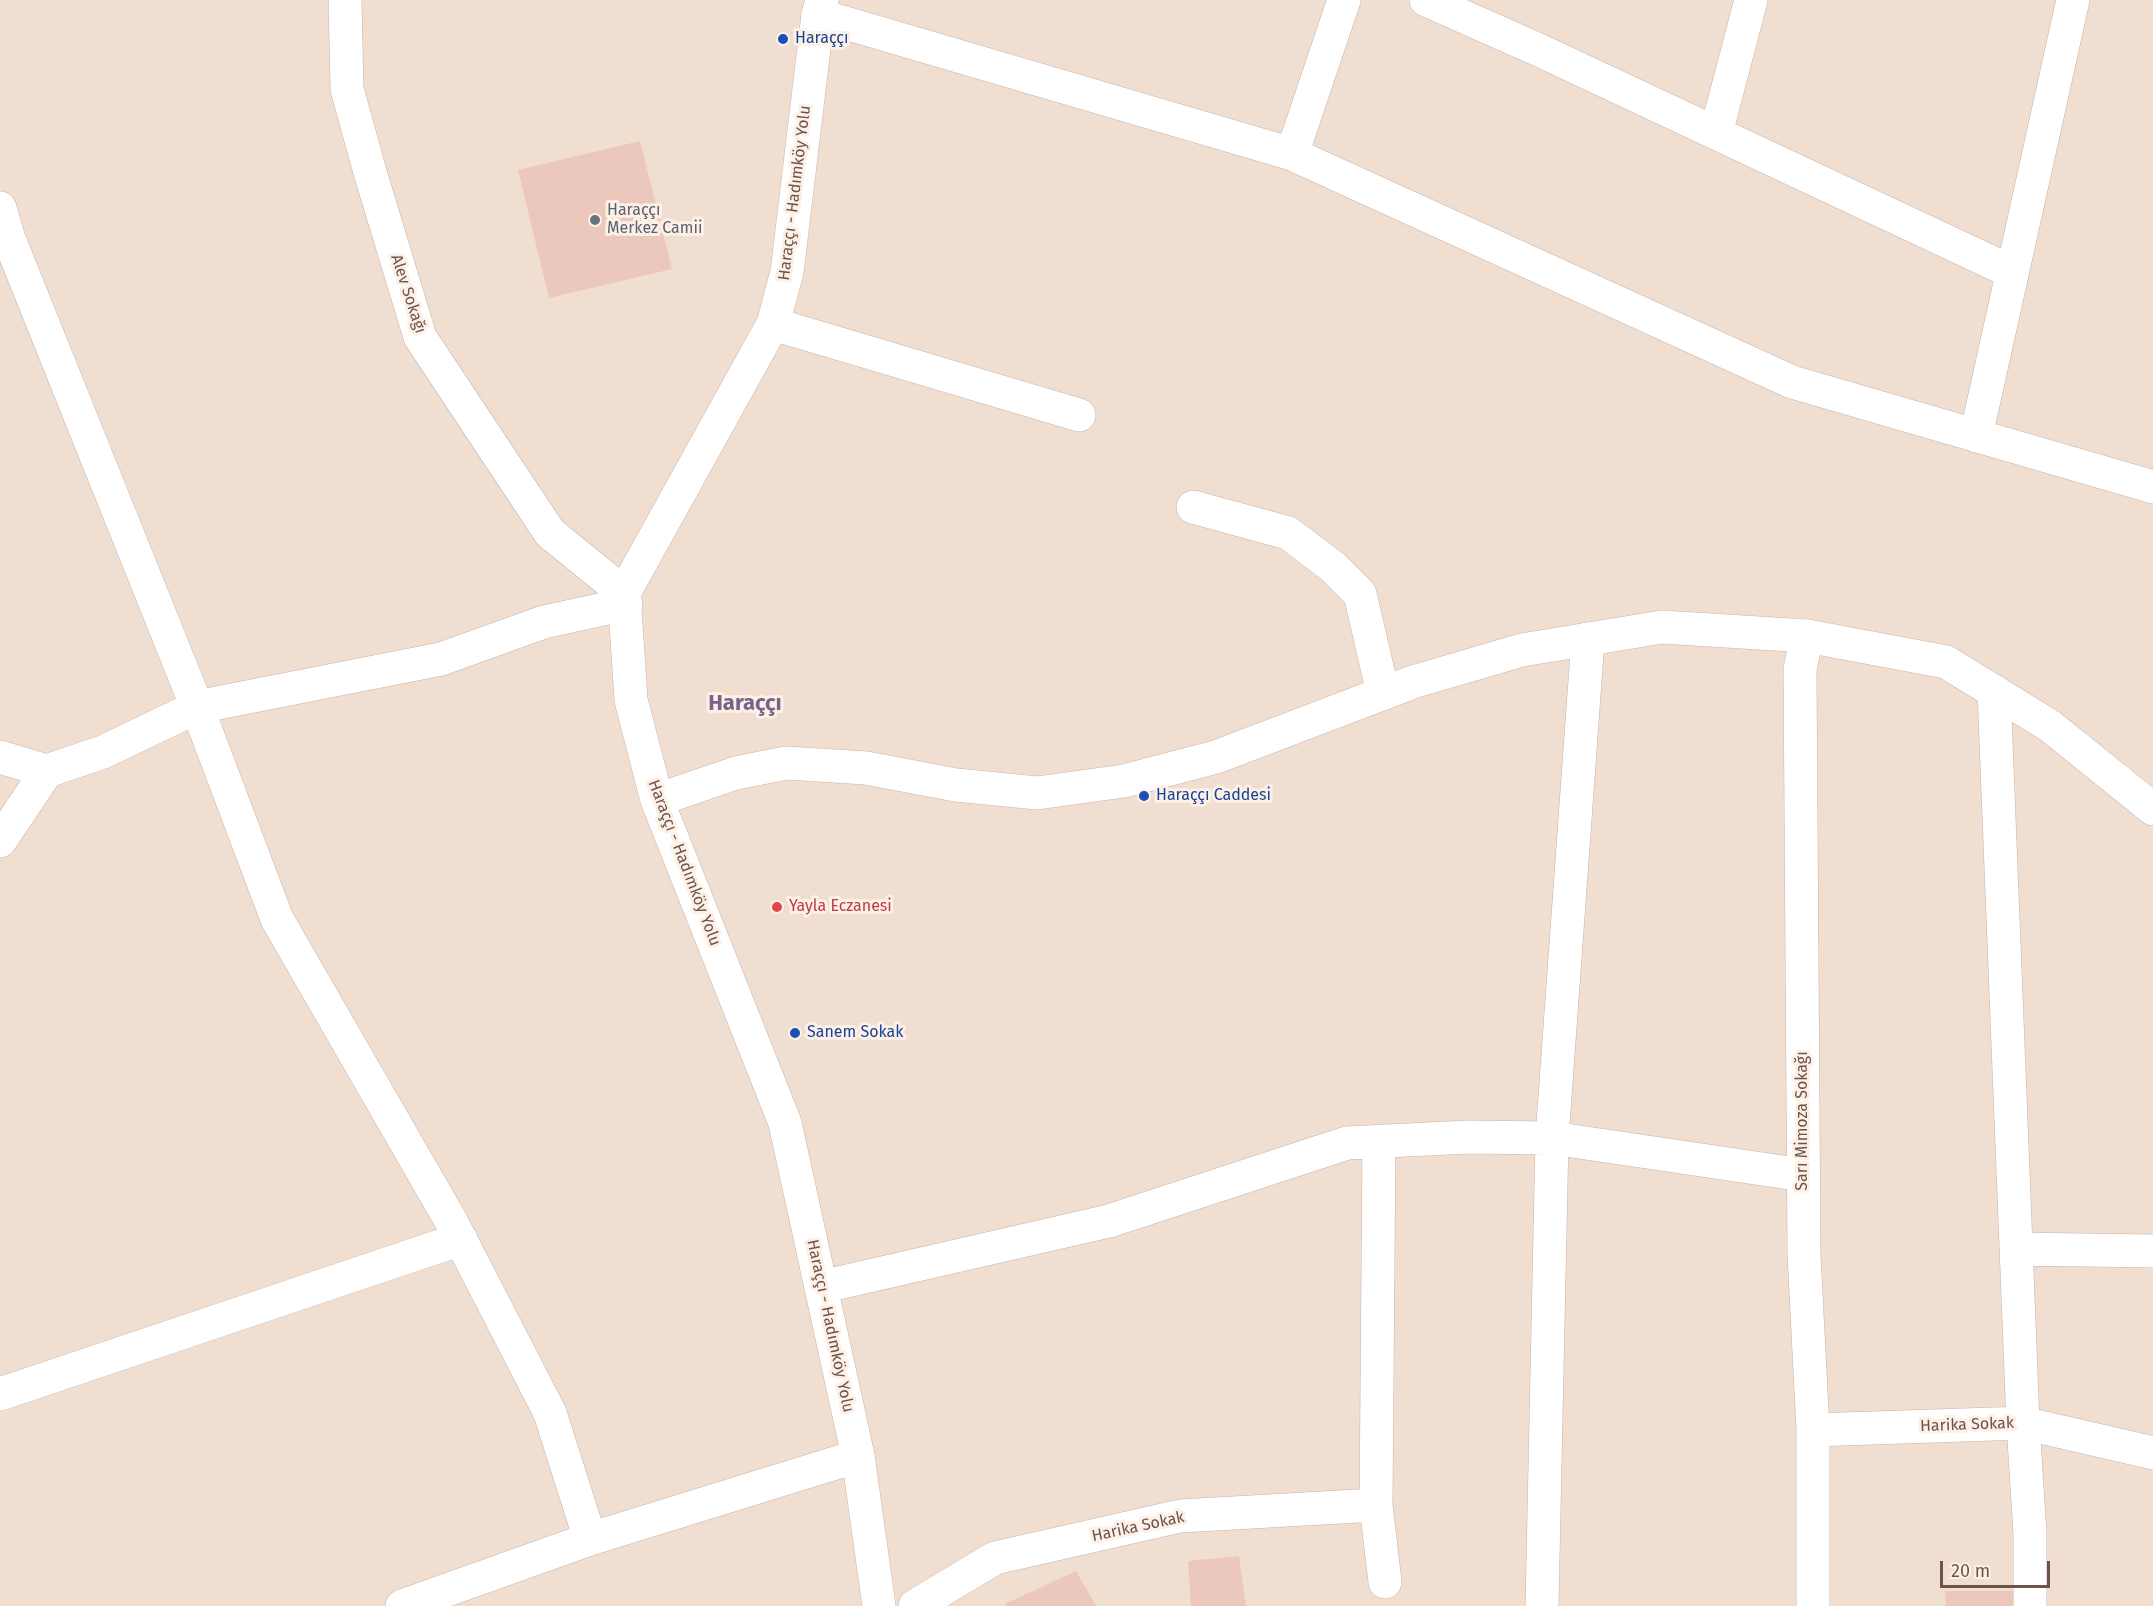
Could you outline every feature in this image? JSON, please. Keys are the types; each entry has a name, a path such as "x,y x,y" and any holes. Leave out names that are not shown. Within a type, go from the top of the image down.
{"street":[{"name":"Alev Sokağı","path":"345,0 347,89 420,337 550,533 625,599"},
{"path":"1292,154 1344,0"},
{"path":"1426,0 2012,272"},
{"path":"1716,133 1751,0"},
{"path":"1976,436 2073,0"},
{"name":"Haraççı - Hadımköy Yolu","path":"820,7 787,272 773,324 625,599 630,700 657,800 785,1123 858,1456 879,1606"},
{"path":"820,7 1292,154 1792,382 2153,488"},
{"path":"0,208 9,239 197,707 277,919 460,1239 550,1413 590,1539"},
{"path":"773,324 1079,415"},
{"path":"1193,507 1288,533 1333,567 1360,594 1383,693"},
{"path":"0,757 47,771 103,752 197,707 441,659 544,622 625,599"},
{"path":"657,800 736,773 786,763 866,768 956,785 1037,793 1124,781 1216,757 1413,682 1522,650 1662,627 1807,636 1946,662 2050,726 2153,809"},
{"name":"Sarı Mimoza Sokağı","path":"1807,636 1800,669 1803,1175 1804,1254 1813,1430 1813,1606"},
{"path":"1542,1606 1552,1138 1588,639"},
{"path":"1994,691 2023,1423 2030,1534 2030,1606"},
{"path":"0,841 47,771"},
{"path":"821,1287 1109,1221 1347,1143 1468,1137 1552,1138 1803,1175"},
{"path":"1379,1142 1376,1505 1385,1582"},
{"path":"0,1394 460,1239"},
{"path":"2016,1249 2153,1251"},
{"name":"Harika Sokak","path":"1813,1430 2023,1423 2153,1453"},
{"path":"402,1606 590,1539 858,1456"},
{"name":"Harika Sokak","path":"915,1606 995,1558 1180,1516 1376,1505"}],"shaded area":[{"path":"0,0 2153,0 2153,1606 0,1606"}],"building":[{"name":"Haraççı Merkez Camii","path":"640,141 672,269 549,298 518,170"},
{"path":"1239,1556 1246,1606 1191,1606 1188,1561"},
{"path":"1076,1571 1096,1606 1006,1606 1005,1604"},
{"path":"1945,1591 2014,1591 2015,1606 1946,1606"}],"place":[{"name":"Haraççı","path":"783,39"},
{"name":"Haraççı Merkez Camii","path":"595,220"},
{"name":"Haraççı Caddesi","path":"1144,796"},
{"name":"Yayla Eczanesi","path":"777,907"},
{"name":"Sanem Sokak","path":"795,1033"}],"district":[{"name":"Haraççı","path":"745,704"}]}
